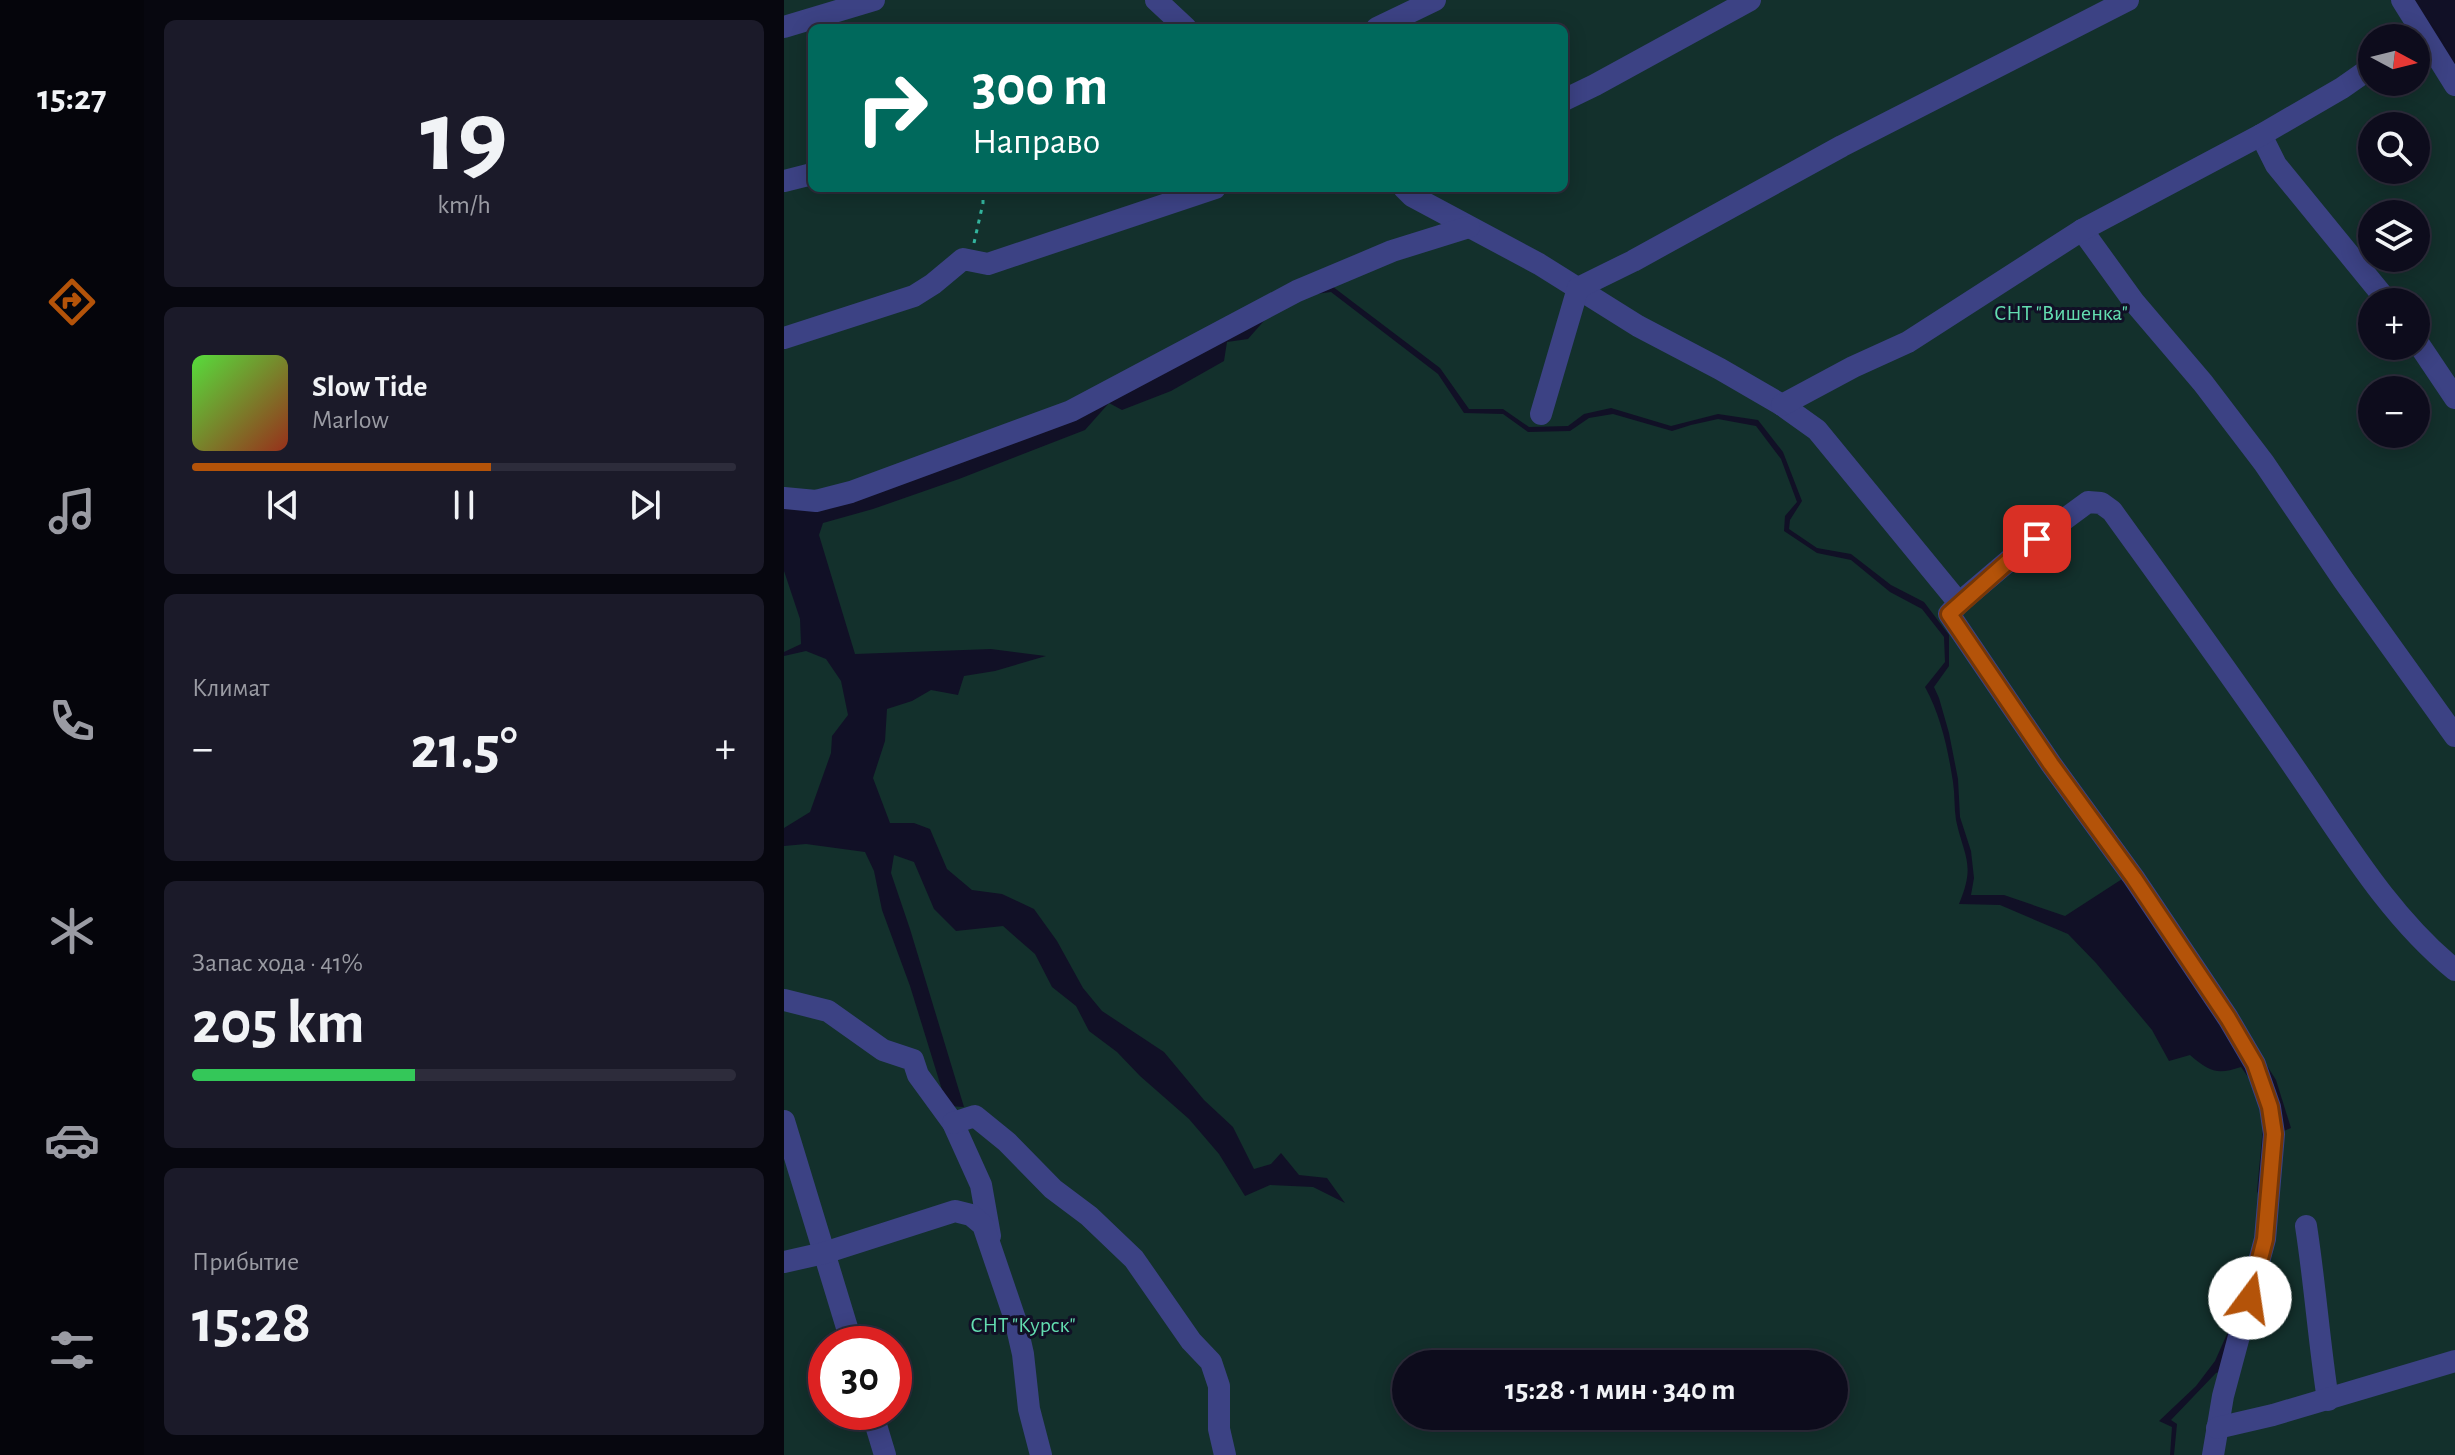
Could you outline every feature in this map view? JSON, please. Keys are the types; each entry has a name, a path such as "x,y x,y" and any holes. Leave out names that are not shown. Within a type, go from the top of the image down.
{"street":[{"path":"784,27 874,0"},
{"path":"1156,0 1182,24"},
{"path":"1385,24 1435,0"},
{"path":"1568,98 1750,0"},
{"path":"1541,414 1578,288 1842,146 2128,0"},
{"path":"2402,0 2412,24"},
{"path":"2430,52 2455,85"},
{"path":"1782,405 1908,342 2082,230 2261,135 2358,77"},
{"path":"2261,135 2276,165 2377,288"},
{"path":"784,181 808,175"},
{"path":"784,338 914,296 963,259 988,264 1203,192"},
{"path":"1408,192 1539,264 1638,326 1782,405 1817,430 1959,603"},
{"path":"784,498 816,501 851,492 1071,411 1297,291 1392,251 1469,227"},
{"path":"2082,230 2134,302 2203,383 2264,463 2455,736"},
{"path":"2429,360 2455,398"},
{"path":"2213,1455 2223,1396 2265,1239 2274,1134 2270,1107 2255,1064 2228,1018 1949,614 2012,558 2088,502 2101,503 2112,511 2203,637 2368,877 2421,940 2455,970"},
{"path":"784,1000 828,1011 883,1050 913,1060 918,1075 953,1123 981,1185 992,1251"},
{"path":"953,1123 975,1116 1134,1259 1191,1341 1211,1362 1219,1386 1219,1429 1225,1455"},
{"path":"784,1121 846,1326"},
{"path":"784,1262 824,1253 955,1211 971,1215 983,1225 1015,1319 1023,1354 1029,1409 1041,1455"},
{"path":"2306,1226 2328,1400"},
{"path":"2217,1428 2328,1400 2455,1361"},
{"path":"877,1430 885,1455"}],"path":[{"path":"963,259 972,252 983,192"}],"green space":[{"name":"СНТ \"Вишенка\"","path":"784,0 2393,0 2409,24 2358,24 2358,96 2430,96 2430,57 2455,95 2455,1455 2174,1455 2177,1424 2171,1420 2216,1373 2239,1365 2279,1133 2291,1128 2276,1080 2227,1002 2136,870 2065,916 2004,895 1971,895 1974,878 1971,851 1960,817 1958,779 1949,733 1934,687 1949,666 1949,635 1924,602 1891,585 1851,554 1817,548 1789,529 1790,520 1802,501 1783,452 1758,420 1718,414 1671,426 1611,408 1584,414 1568,426 1529,427 1503,409 1469,409 1440,368 1320,277 1059,410 841,490 784,493"},
{"name":"СНТ \"Курск\"","path":"1331,292 1438,374 1464,413 1503,414 1528,432 1570,431 1589,418 1613,414 1672,431 1718,419 1756,426 1781,459 1797,502 1785,516 1784,531 1817,553 1851,560 1890,592 1922,609 1944,637 1945,662 1925,687 1940,721 1953,782 1956,820 1967,861 1967,879 1959,904 2000,905 2068,934 2152,1030 2169,1061 2190,1055 2214,1070 2241,1067 2260,1094 2263,1127 2257,1191 2262,1204 2247,1289 2215,1361 2196,1386 2159,1421 2172,1427 2170,1455 784,1455 784,846 806,844 865,852 874,871 882,910 910,986 947,1106 964,1107 891,873 894,855 914,862 934,909 956,931 1003,926 1035,954 1052,987 1076,1006 1089,1031 1117,1052 1189,1119 1219,1154 1245,1196 1270,1185 1313,1187 1345,1203 1327,1178 1299,1175 1281,1153 1271,1164 1254,1169 1233,1127 1204,1100 1164,1052 1102,1011 1083,988 1057,941 1034,909 1002,894 972,890 947,869 930,829 914,823 890,823 873,778 885,741 887,709 912,701 931,690 958,695 964,676 995,671 1046,656 991,649 855,654 819,535 823,523 959,479 1085,430 1109,403 1122,410 1171,391 1224,361 1227,342 1248,339 1270,314 1309,295"},
{"path":"784,571 800,619 801,644 784,652"},
{"path":"806,651 826,659 841,681 848,715 832,736 831,753 810,812 784,828 784,656"}],"route":[{"path":"2037,539 1949,614 2051,764 2134,878 2228,1018 2255,1064 2270,1107 2274,1134 2265,1239 2250,1298"}]}
